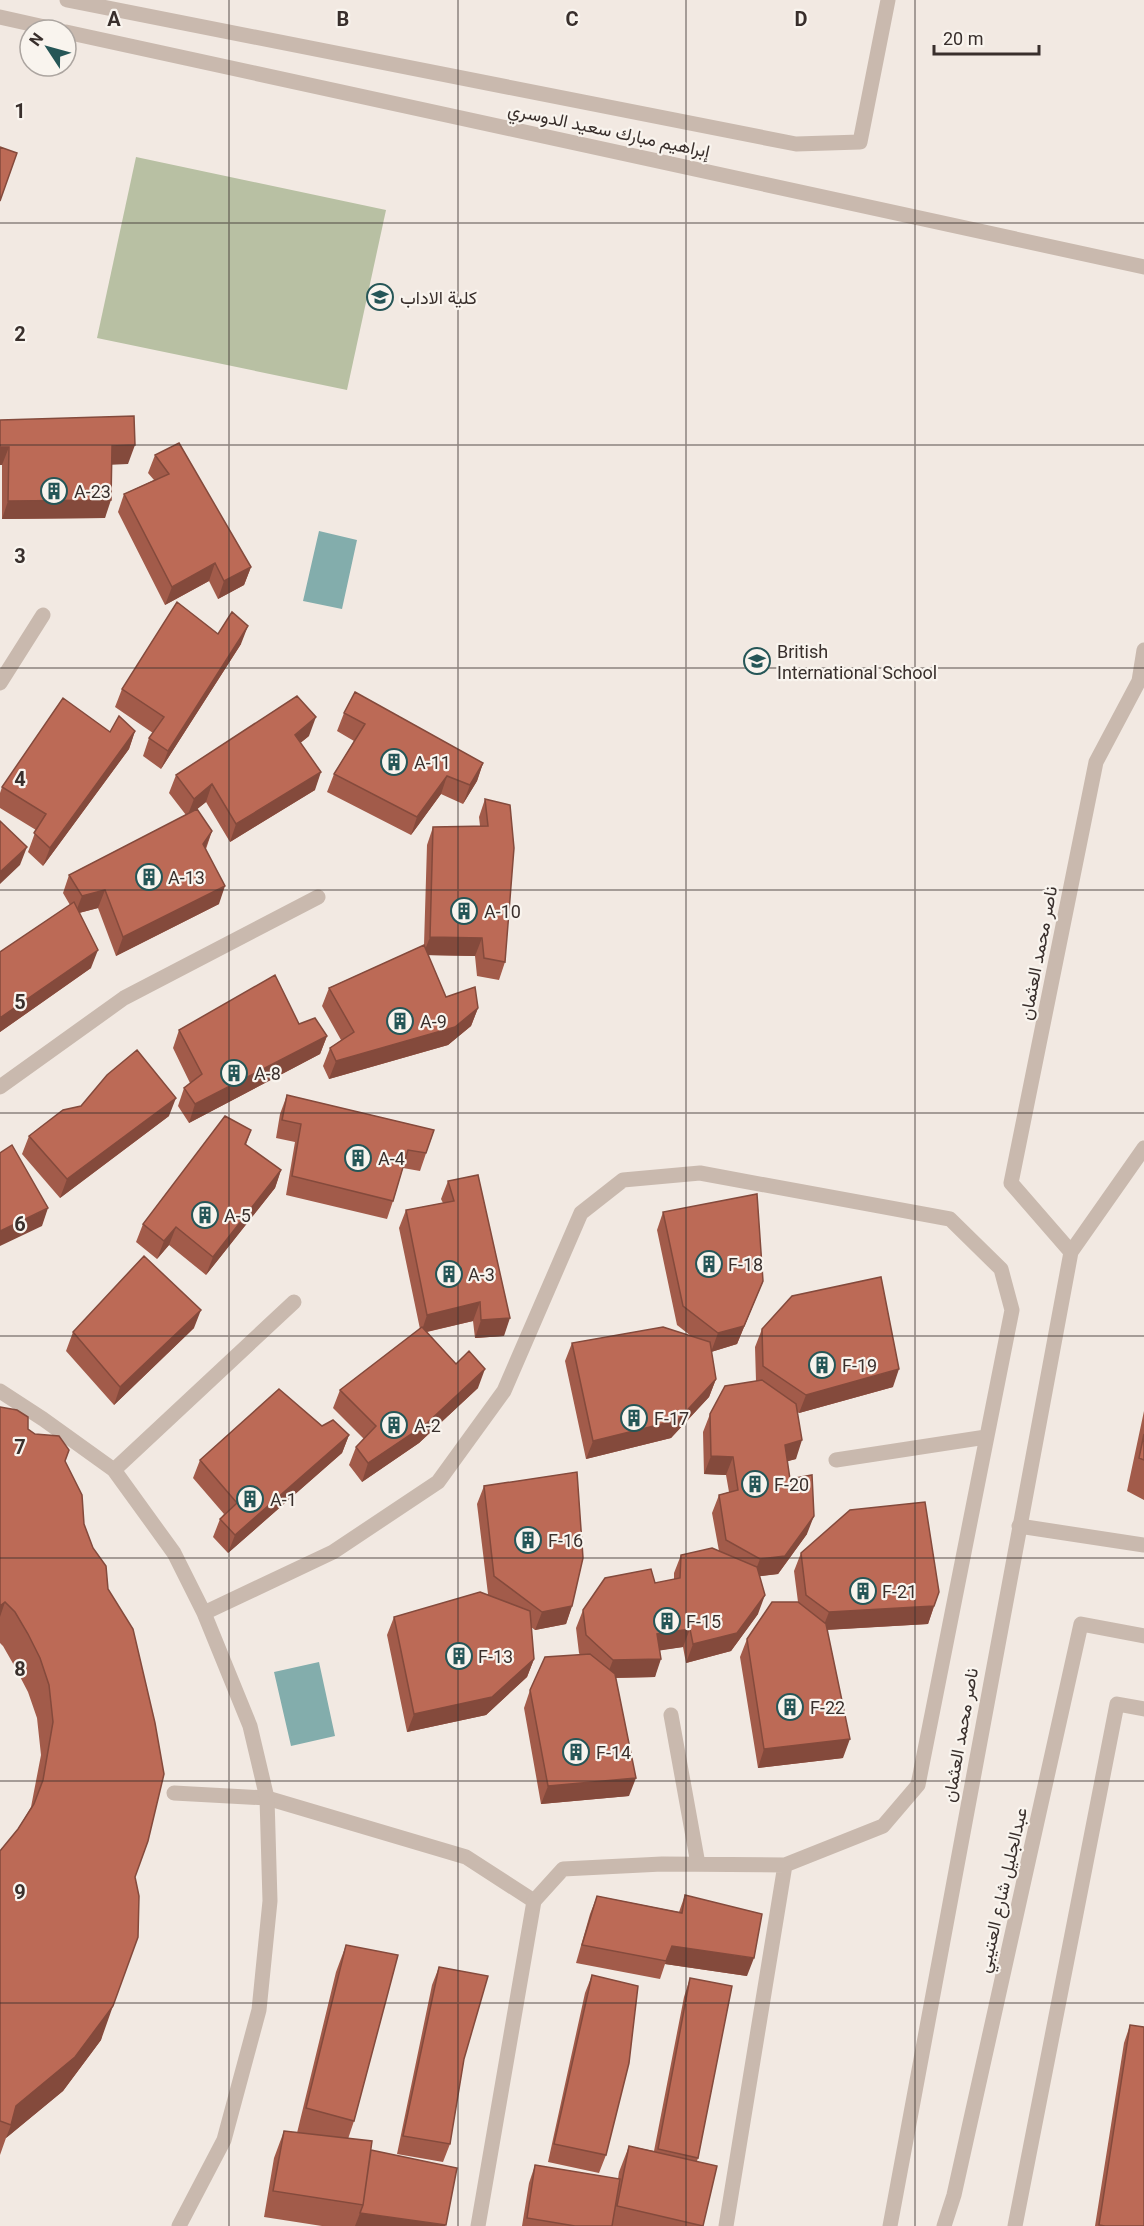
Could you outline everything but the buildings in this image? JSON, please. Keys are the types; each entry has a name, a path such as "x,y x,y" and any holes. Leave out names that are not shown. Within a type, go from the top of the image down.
{"street":[{"name":"إبراهيم مبارك سعيد الدوسري","path":"66,0 105,4 796,144 860,142 888,0"},
{"path":"0,17 18,21"},
{"name":"إبراهيم مبارك سعيد الدوسري","path":"78,35 1144,267"},
{"path":"0,683 43,615"},
{"name":"ناصر محمد العثمان","path":"1071,1252 1011,1183 1096,762 1139,681 1144,650"},
{"path":"0,1088 124,998 318,897"},
{"name":"ناصر محمد العثمان","path":"890,2226 1071,1252 1144,1148"},
{"path":"204,1613 333,1552 438,1482 504,1391 581,1213 623,1180 700,1173 950,1219 1001,1269 1012,1310 918,1785 882,1826 786,1865 662,1864 563,1869 534,1901 478,2226"},
{"path":"114,1470 294,1302"},
{"path":"0,1391 114,1470 174,1553 204,1613 250,1726 267,1798 270,1901 259,2010 224,2140 179,2226"},
{"path":"836,1460 986,1437"},
{"path":"1019,1526 1144,1545"},
{"name":"عبدالجليل شارع العتيبي","path":"944,2226 954,2195 1081,1624 1144,1636"},
{"path":"1015,2226 1118,1704 1144,1709"},
{"path":"671,1715 698,1864"},
{"path":"174,1792 267,1798 466,1857 534,1901"},
{"path":"726,2226 786,1865"}],"green space":[{"path":"136,157 386,210 347,390 97,338"}],"water":[{"path":"319,531 357,540 342,609 303,601"},
{"path":"319,1662 335,1736 291,1746 274,1672"}],"place":[{"name":"كلية الاداب","path":"380,297"},
{"name":"A-23","path":"54,491"},
{"name":"British International School","path":"757,661"},
{"name":"A-11","path":"394,762"},
{"name":"A-13","path":"149,877"},
{"name":"A-10","path":"464,911"},
{"name":"A-9","path":"400,1021"},
{"name":"A-8","path":"234,1073"},
{"name":"A-4","path":"358,1158"},
{"name":"A-5","path":"205,1215"},
{"name":"F-18","path":"709,1264"},
{"name":"A-3","path":"449,1274"},
{"name":"F-19","path":"822,1365"},
{"name":"F-17","path":"634,1418"},
{"name":"A-2","path":"394,1425"},
{"name":"F-20","path":"755,1484"},
{"name":"A-1","path":"250,1499"},
{"name":"F-16","path":"528,1540"},
{"name":"F-21","path":"863,1591"},
{"name":"F-15","path":"667,1621"},
{"name":"F-13","path":"459,1656"},
{"name":"F-22","path":"790,1707"},
{"name":"F-14","path":"576,1752"}]}
